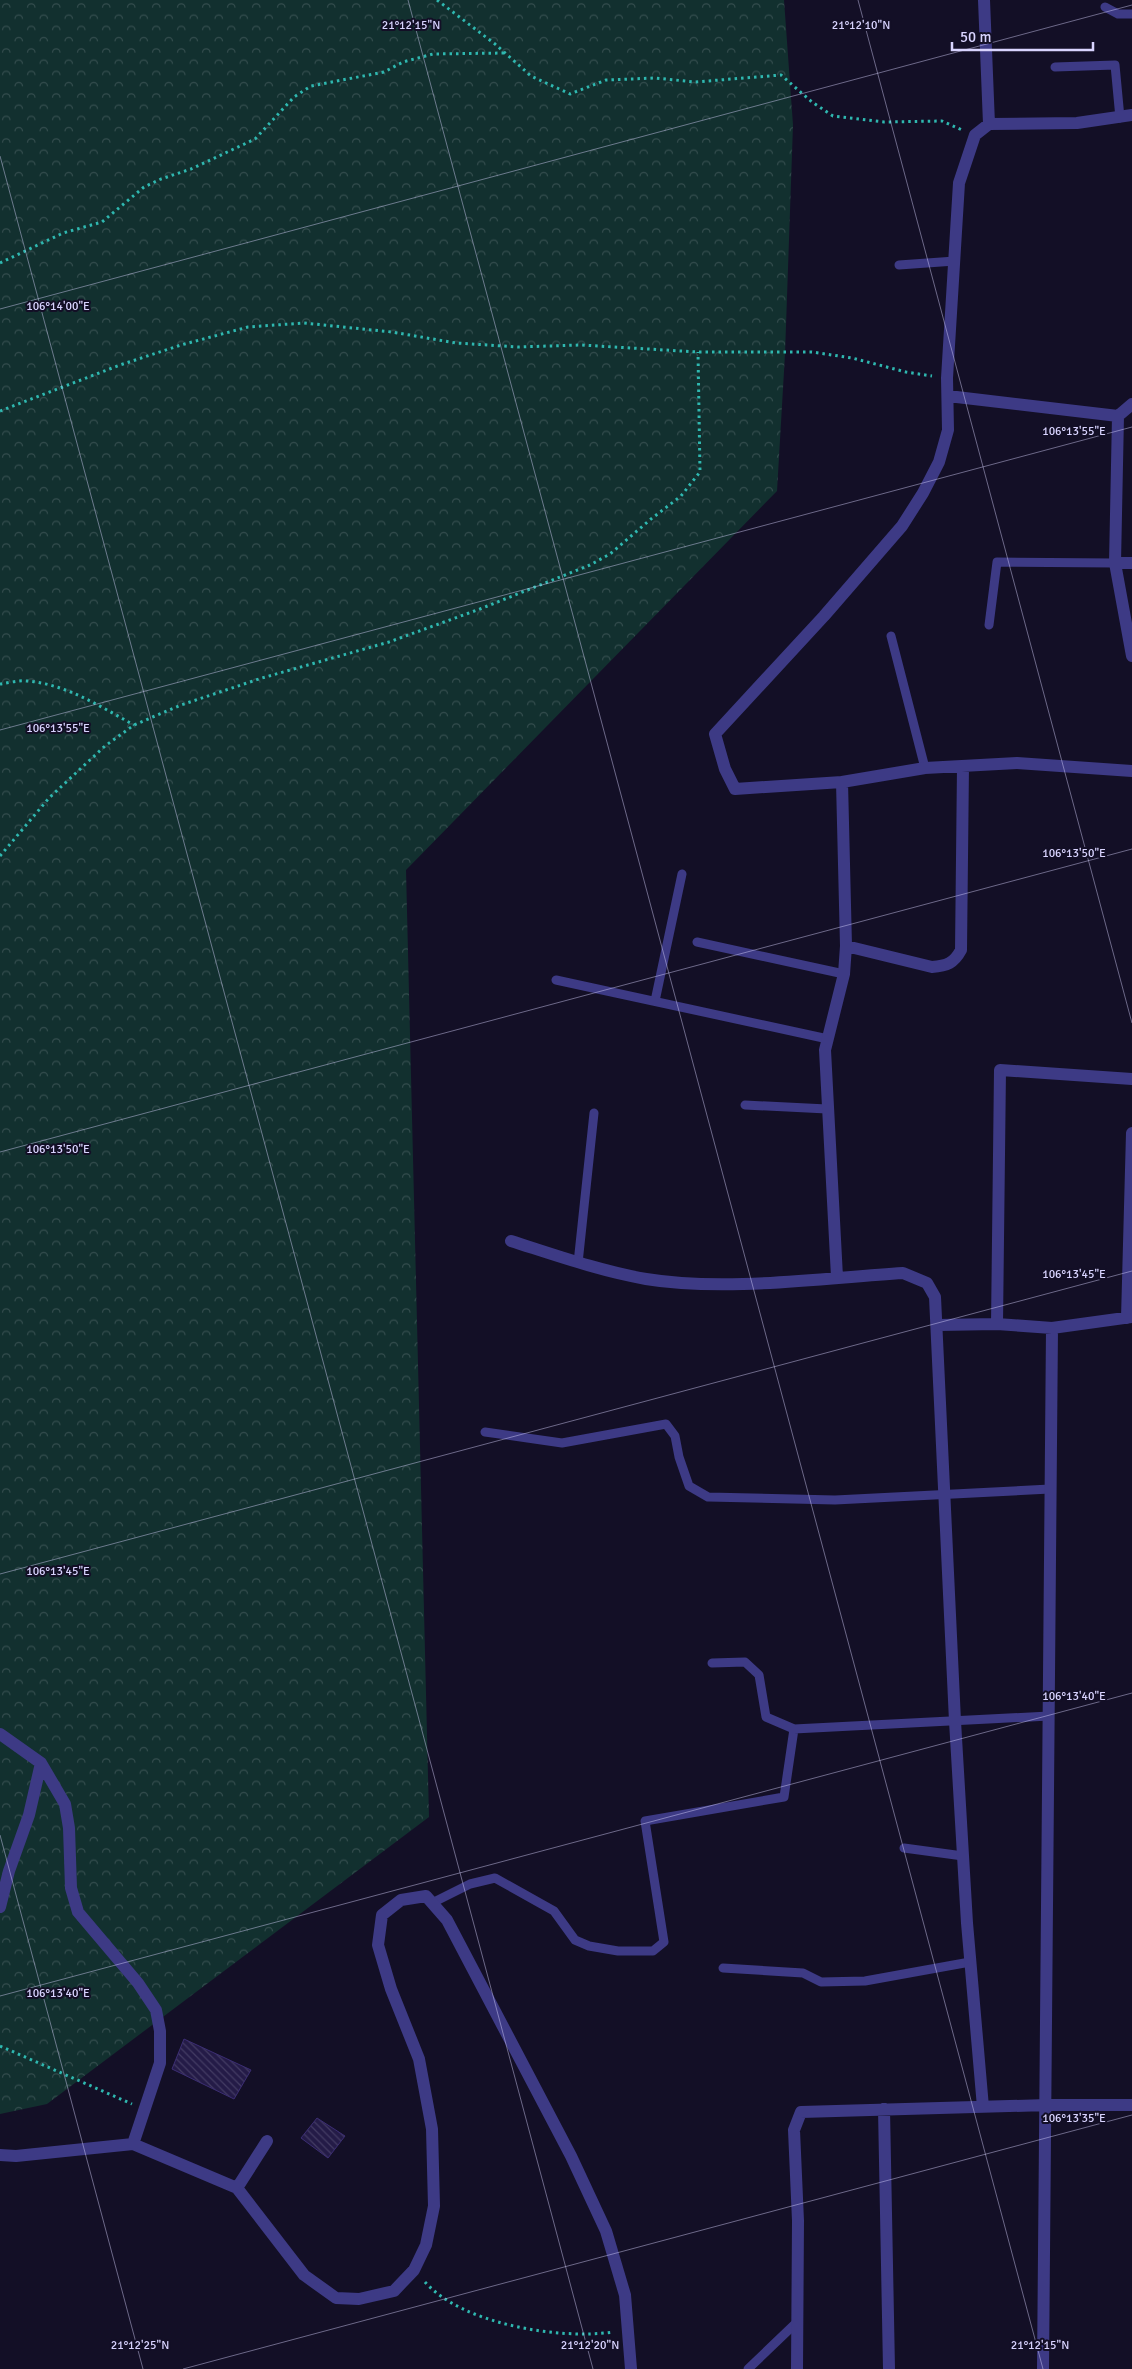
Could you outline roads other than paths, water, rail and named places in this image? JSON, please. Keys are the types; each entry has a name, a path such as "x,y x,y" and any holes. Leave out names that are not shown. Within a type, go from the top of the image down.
{"street":[{"path":"984,0 990,124"},
{"path":"1126,116 1077,123 990,124 975,135 959,183 947,378 948,430 939,462 923,493 902,526 824,616 715,734 725,769 735,789 842,782 925,768 1017,763 1132,771"},
{"path":"948,396 1118,416 1132,404"},
{"path":"1118,416 1115,563 1132,656"},
{"path":"1115,563 1132,563"},
{"path":"846,946 932,967 945,966 955,961 961,950 963,766"},
{"path":"837,1277 825,1050 844,974 846,946 842,782"},
{"path":"997,1324 1000,1070 1132,1080"},
{"path":"938,1325 997,1324 1052,1328 1129,1318 1132,1133"},
{"path":"511,1240 578,1263 647,1279 721,1284 903,1273 927,1283 935,1297 938,1325 954,1721 970,1962 983,2108"},
{"path":"1043,2369 1047,2105 1052,1328"},
{"path":"0,1734 41,1763 65,1804 69,1828 72,1888 78,1912 138,1983 156,2010 160,2031 160,2063 133,2144"},
{"path":"0,1907 9,1871 29,1815 41,1763"},
{"path":"0,2155 16,2156 133,2144 238,2188 304,2275 336,2298 359,2300 394,2291 414,2270 426,2244 434,2206 432,2129 419,2059 391,1989 378,1945 382,1915 401,1900 426,1896 447,1920 571,2156 606,2231 624,2295 631,2369"},
{"path":"797,2369 798,2222 794,2130 801,2112 1047,2105 1132,2105"},
{"path":"884,2109 889,2369"},
{"path":"238,2188 266,2142"}],"lane":[{"path":"1105,7 1118,14 1132,14"},
{"path":"1055,67 1115,65 1126,116"},
{"path":"899,265 955,261"},
{"path":"989,625 997,562 1115,563"},
{"path":"891,636 925,768"},
{"path":"655,1001 682,874"},
{"path":"697,942 844,974"},
{"path":"556,980 828,1039"},
{"path":"745,1105 827,1108"},
{"path":"578,1263 594,1113"},
{"path":"485,1432 562,1443 666,1424 675,1436 678,1457 689,1486 708,1497 835,1500 1050,1490"},
{"path":"712,1663 745,1662 759,1676 766,1717 794,1729 1049,1716"},
{"path":"432,1902 470,1884 495,1878 554,1911 575,1940 589,1946 618,1951 653,1952 664,1942 646,1821 784,1797 794,1729"},
{"path":"904,1848 963,1856"},
{"path":"723,1968 803,1973 821,1982 865,1981 970,1962"},
{"path":"748,2369 796,2323"}]}
